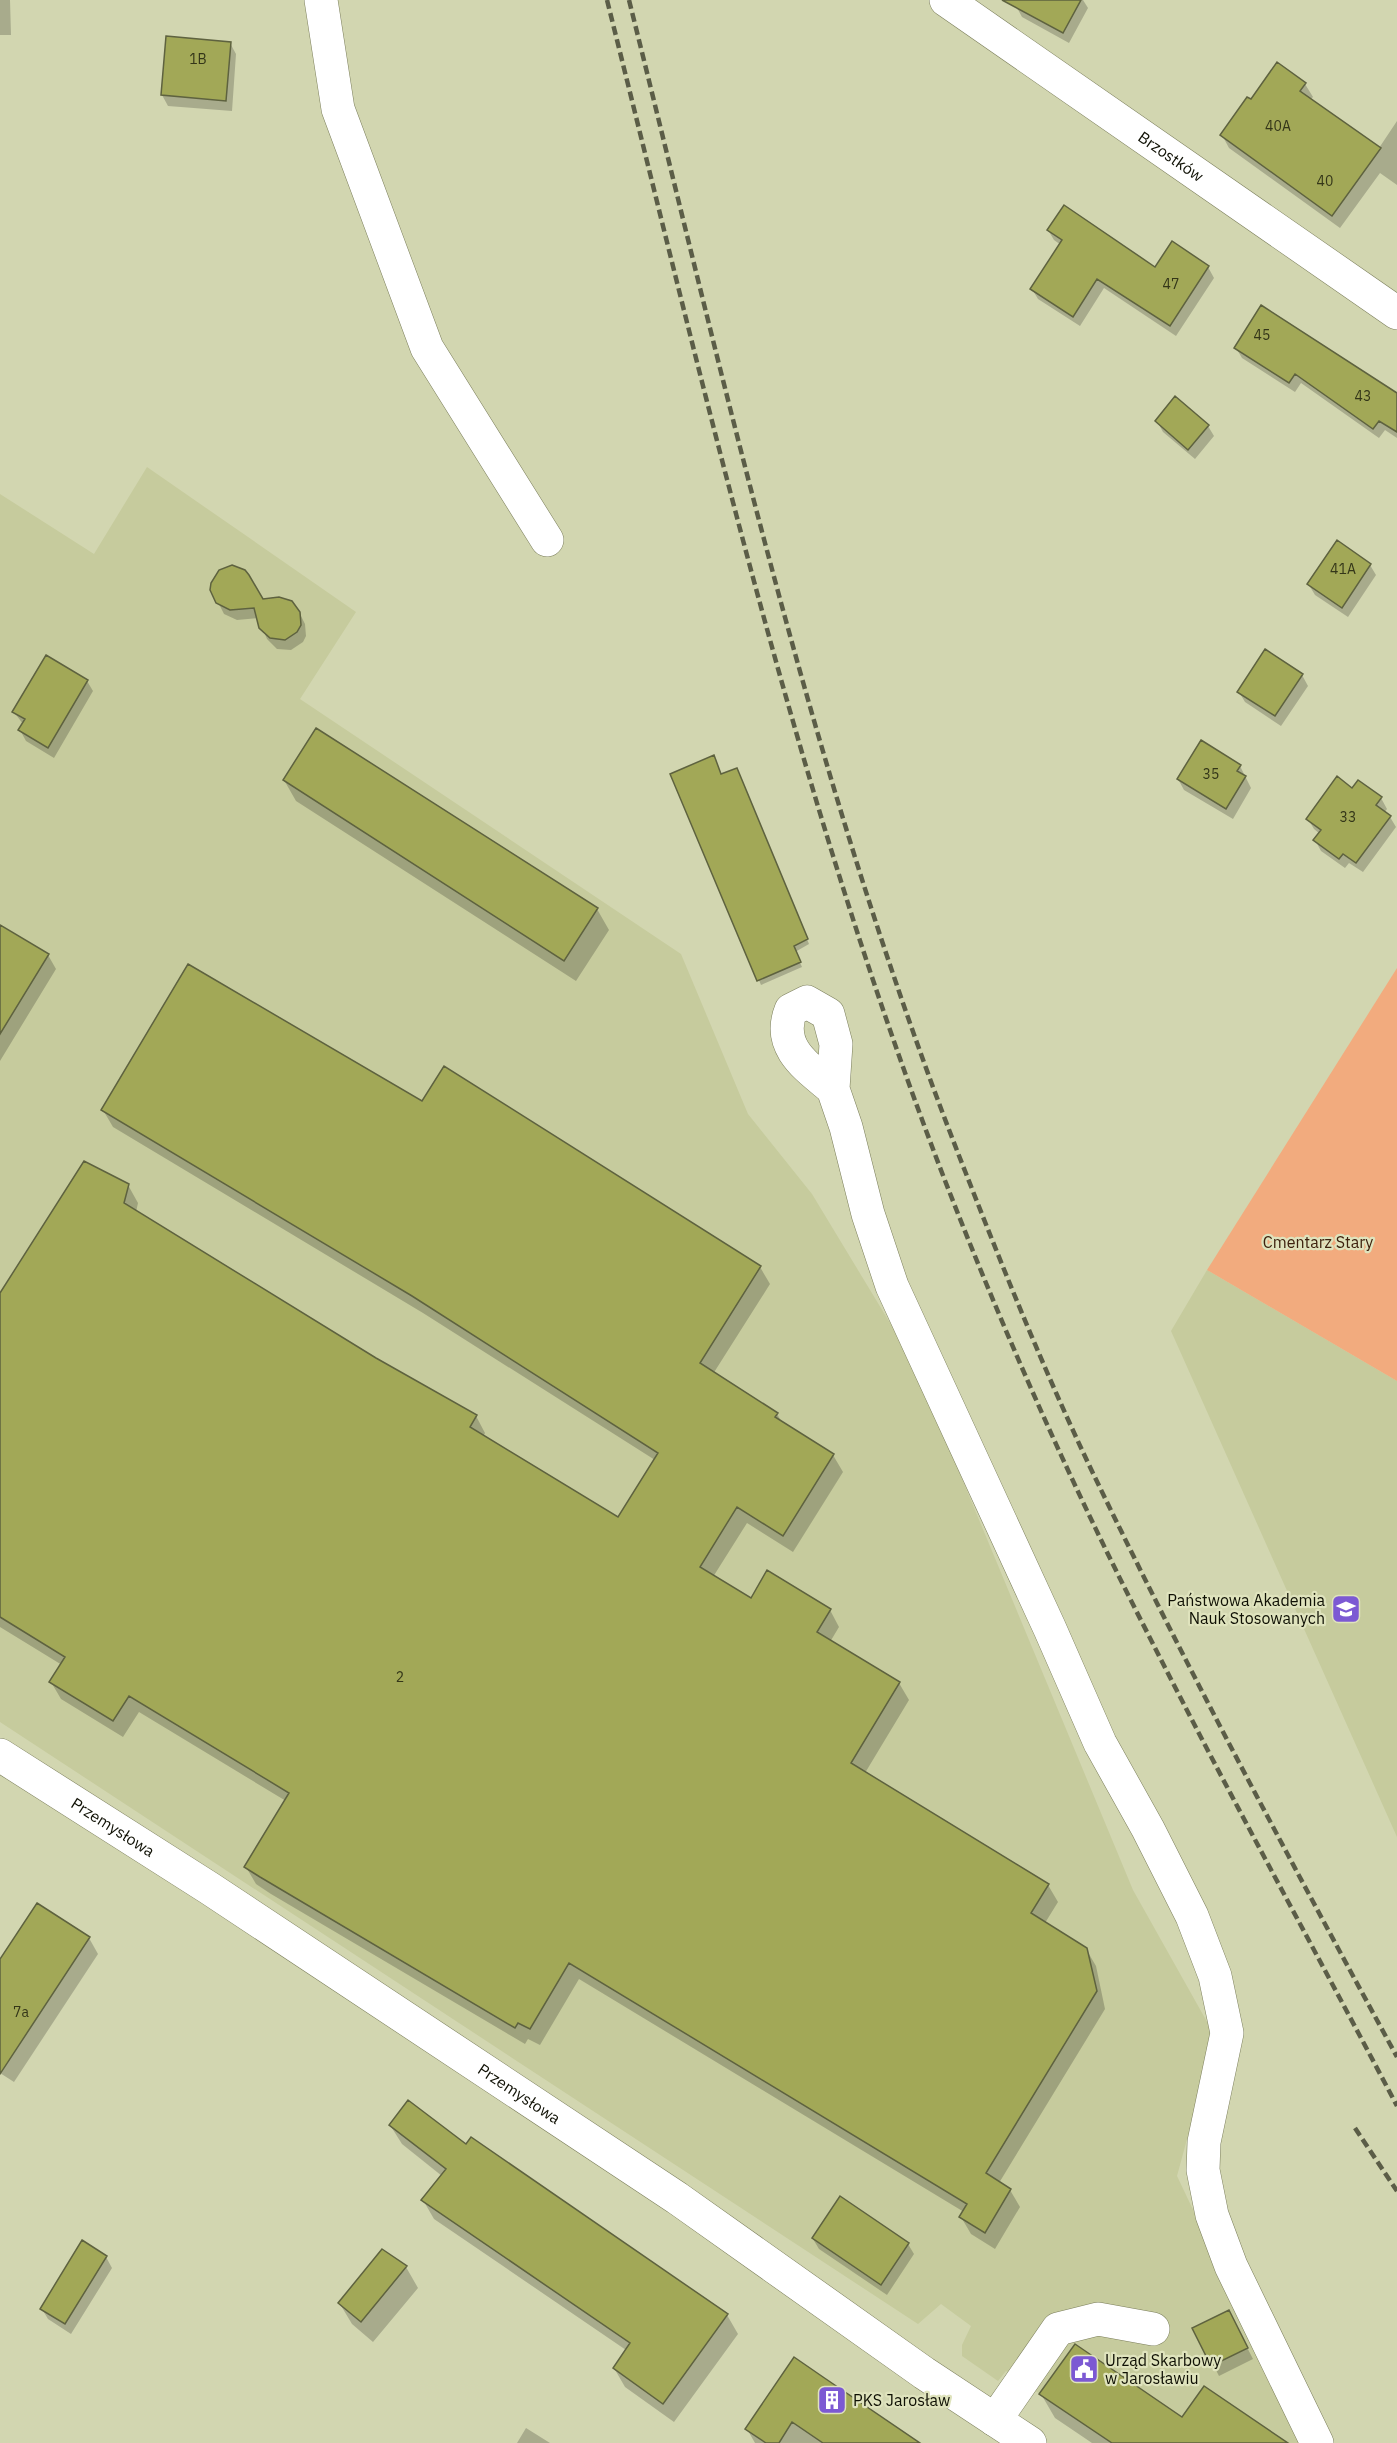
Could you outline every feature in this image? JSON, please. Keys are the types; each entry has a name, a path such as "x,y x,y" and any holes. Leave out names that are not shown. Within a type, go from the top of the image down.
{"street":[{"path":"321,0 338,109 427,348 547,540"},
{"name":"Brzostków","path":"946,0 1397,313"},
{"path":"833,1089 846,1127 868,1214 897,1296 1100,1743 1148,1829 1192,1916 1215,1976 1227,2033 1204,2142 1203,2170 1212,2215 1231,2266 1317,2443"},
{"name":"Przemysłowa","path":"0,1755 209,1888 677,2198 924,2373 1030,2443"},
{"path":"995,2420 1058,2329 1098,2319 1153,2330"}],"shaded area":[{"path":"147,467 356,612 300,699 681,954 748,1114 812,1194 913,1361 1133,1890 1215,2036 1177,2176 1304,2443 1112,2443 1006,2371 998,2381 962,2356 962,2345 971,2326 941,2304 918,2324 0,1722 0,494 94,554"},
{"name":"Państwowa Akademia Nauk Stosowanych","path":"1207,1270 1397,1381 1397,1837 1171,1331"}],"green space":[{"name":"Cmentarz Stary","path":"1397,968 1397,1381 1207,1270"}],"building":[{"path":"1002,0 1081,0 1063,33"},
{"path":"166,36 231,42 226,101 161,95"},
{"path":"1277,62 1306,83 1300,91 1381,148 1332,216 1220,135 1247,97 1251,99"},
{"path":"1064,205 1155,267 1172,241 1209,266 1170,326 1097,279 1073,317 1030,289 1062,240 1047,230"},
{"path":"1261,305 1397,393 1397,432 1379,421 1373,429 1295,374 1289,383 1234,348"},
{"path":"1175,396 1209,425 1188,450 1155,421"},
{"path":"1337,540 1371,564 1342,608 1307,584"},
{"path":"232,565 245,570 263,599 279,597 292,601 300,612 301,625 297,632 285,640 270,638 259,628 254,608 230,610 216,603 210,590 211,583 219,570"},
{"path":"1265,649 1303,674 1275,716 1237,692"},
{"path":"46,655 88,680 48,748 18,730 25,719 12,712"},
{"path":"316,728 598,908 564,961 283,780"},
{"path":"1201,740 1241,765 1237,771 1246,776 1226,809 1177,779"},
{"path":"714,755 721,774 737,768 808,939 794,946 801,962 757,981 670,774"},
{"path":"1337,776 1352,788 1358,780 1382,797 1376,805 1391,816 1356,863 1343,854 1339,859 1313,840 1321,830 1306,819"},
{"path":"0,925 49,954 0,1034"},
{"path":"188,964 422,1101 444,1066 761,1266 700,1363 778,1413 775,1417 834,1454 783,1536 737,1507 700,1567 751,1598 767,1570 831,1609 817,1632 900,1682 851,1763 1049,1884 1031,1913 1087,1948 1097,1991 986,2173 1011,2189 985,2233 959,2217 967,2204 569,1963 530,2029 518,2023 515,2028 244,1867 289,1793 129,1696 113,1721 49,1682 65,1657 0,1617 0,1293 84,1161 129,1184 124,1203 376,1358 477,1415 470,1427 618,1517 658,1453 412,1296 101,1110"},
{"path":"37,1903 90,1937 0,2074 0,1959"},
{"path":"408,2100 466,2144 471,2137 728,2314 663,2404 613,2368 630,2343 421,2200 446,2169 389,2125"},
{"path":"840,2196 909,2243 881,2285 812,2238"},
{"path":"82,2240 107,2256 65,2324 40,2309"},
{"path":"382,2249 407,2266 361,2322 338,2303"},
{"path":"1229,2310 1248,2348 1211,2366 1192,2328"},
{"name":"Urząd Skarbowy w Jarosławiu","path":"1075,2344 1182,2417 1204,2386 1288,2443 1112,2443 1039,2394"},
{"path":"794,2357 920,2443 823,2443 792,2422 779,2443 766,2443 745,2429"}],"railway":[{"path":"607,0 718,446 799,742 843,888 891,1034 944,1178 990,1294 1092,1522 1209,1753 1397,2106"},
{"path":"629,0 739,444 819,738 863,884 912,1028 965,1171 1073,1431 1126,1542 1240,1764 1397,2057"},
{"path":"1355,2128 1397,2191"}],"place":[{"name":"Państwowa Akademia Nauk Stosowanych","path":"1346,1609"},
{"name":"Urząd Skarbowy w Jarosławiu","path":"1084,2369"},
{"name":"PKS Jarosław","path":"832,2400"}]}
